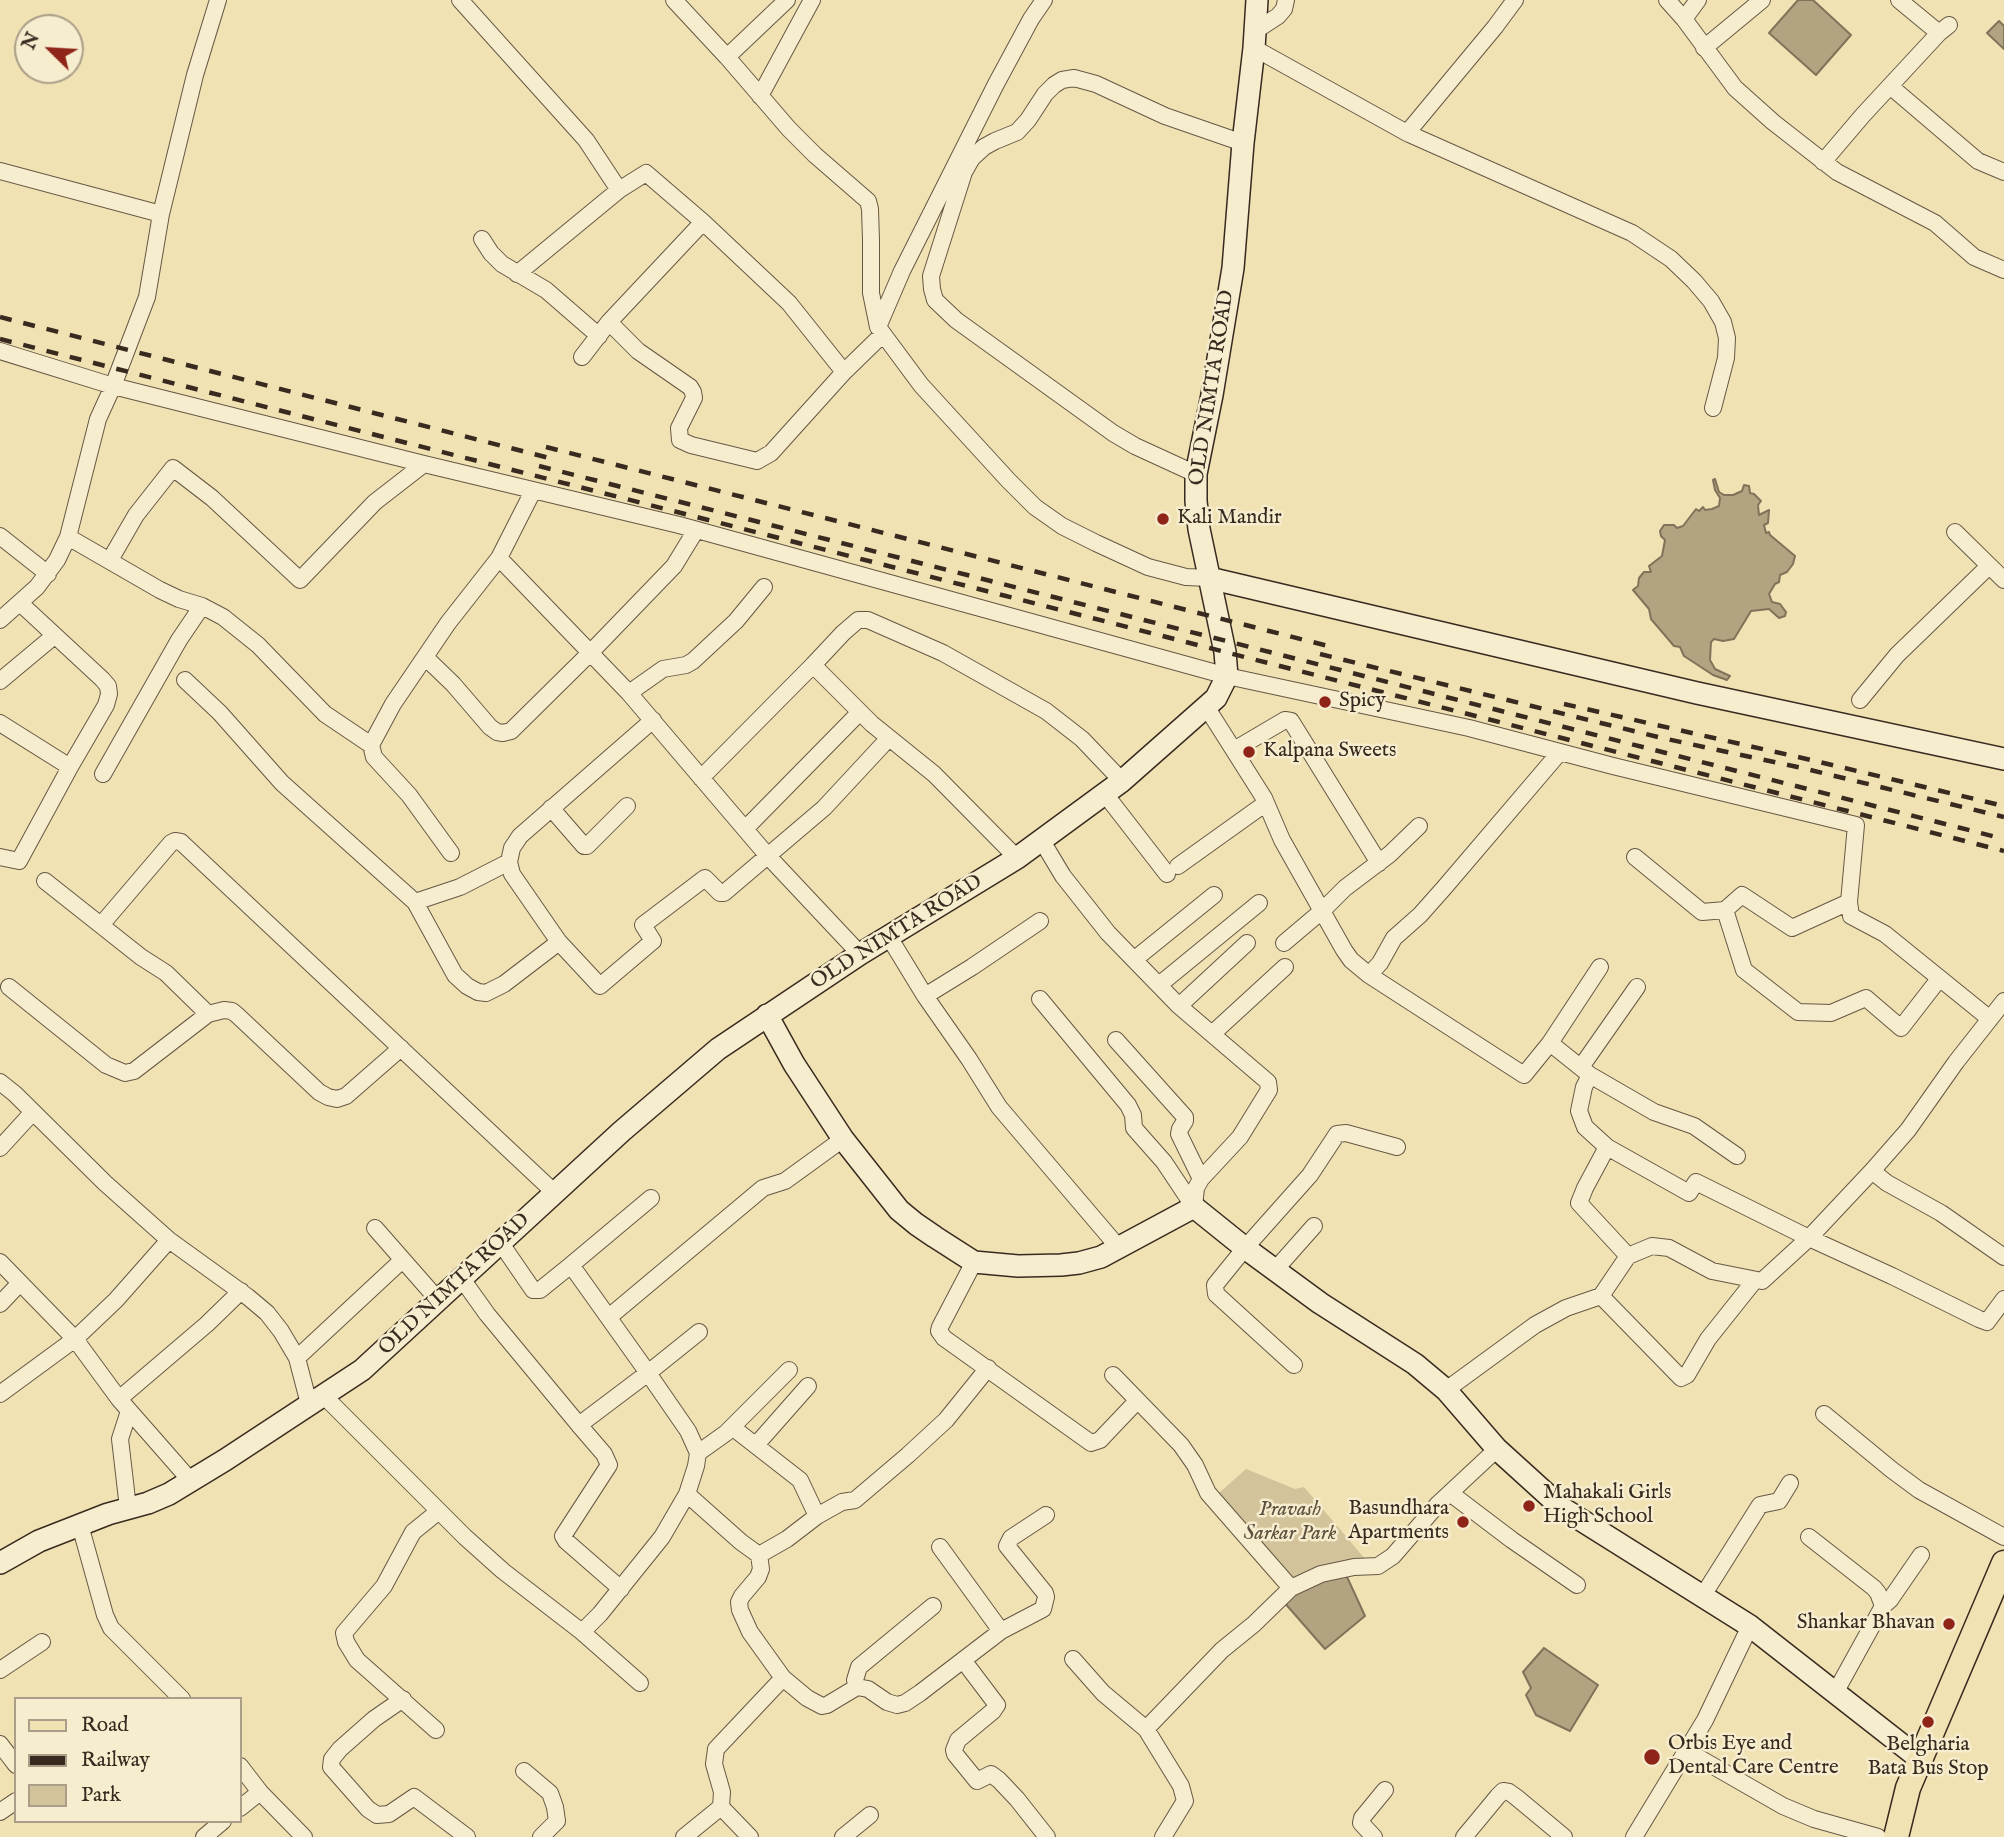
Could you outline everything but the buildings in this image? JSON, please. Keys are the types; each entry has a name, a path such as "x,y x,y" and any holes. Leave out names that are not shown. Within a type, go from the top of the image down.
{"main road":[{"path":"1896,1837 1909,1787 1920,1759 1997,1602 2004,1563"}],"street":[{"path":"0,620 48,574 68,537 98,419 147,297 161,214 195,75 218,0"},
{"path":"460,0 586,140 620,190"},
{"path":"674,0 815,155 868,201 871,293 880,330 921,385 1008,480 1035,507 1062,526 1148,567 1186,577 1209,578 1697,693 2004,759"},
{"path":"727,57 787,0"},
{"path":"760,96 812,0"},
{"path":"609,322 638,351 690,387 694,398 679,428 680,440 757,461 771,453 880,330 901,271 977,121 1031,19 1044,0"},
{"name":"OLD NIMTA ROAD","path":"0,1563 39,1541 161,1497 225,1460 362,1370 622,1130 718,1049 860,954 1017,859 1113,787 1216,698 1227,677 1225,652 1198,520 1196,474 1233,268 1257,0"},
{"path":"1286,0 1284,9 1254,40 1407,133 1632,233 1671,259 1711,301 1723,322 1727,338 1726,358 1713,408"},
{"path":"1407,133 1515,0"},
{"path":"1667,0 1735,88 1823,162 1934,223 1974,257 2004,271"},
{"path":"1684,19 1698,0"},
{"path":"1704,48 1762,0"},
{"path":"1823,162 1944,29 1899,0"},
{"path":"1196,474 1113,433 957,320 935,300 932,276 964,172 972,158 984,147 1017,132 1045,94 1062,80 1074,78 1096,84 1165,116 1243,143"},
{"path":"1890,86 1978,162 2004,173"},
{"path":"0,171 161,214"},
{"path":"517,274 620,190 646,173 789,303 844,372"},
{"path":"582,357 609,322 703,222"},
{"path":"482,239 496,259 554,296 599,336"},
{"path":"0,351 113,386 696,530 1227,677 1469,728 1856,825 1849,902 1851,916 1885,934 1990,1019"},
{"path":"110,560 136,515 173,468 212,498 300,580 375,502 424,464"},
{"path":"371,746 393,705 459,608 499,558 533,491"},
{"path":"426,658 453,684 490,727 497,732 511,731 674,566 696,530"},
{"path":"1955,532 2004,580"},
{"path":"0,536 48,574"},
{"path":"68,537 171,596 202,606 237,627 281,667 325,714 371,746 374,757 409,794 451,853"},
{"path":"499,558 629,693 767,855 860,954"},
{"path":"1860,700 1897,655 1989,566"},
{"path":"629,693 663,669 694,661 736,621 764,587"},
{"path":"0,857 19,862 106,705 109,694 108,686 102,679 20,603"},
{"path":"103,774 178,640 202,606"},
{"path":"701,778 851,625 858,620 868,620 943,653 1046,711 1082,739 1173,870 1266,803"},
{"path":"0,681 54,636"},
{"path":"813,665 860,712 934,774 1017,859"},
{"path":"185,680 234,728 282,783 415,902 455,975 467,986 486,993 504,984 559,942"},
{"path":"1207,708 1266,803 1293,860 1344,950 1351,960 1369,975 1524,1075 1550,1043 1600,967"},
{"path":"745,829 860,712"},
{"path":"653,720 520,836 512,848 509,862 512,874 559,942 600,986 653,942 643,925 705,878 723,894 824,808 889,738"},
{"path":"1234,750 1285,720 1291,721 1379,863"},
{"path":"0,723 70,767"},
{"path":"1369,975 1383,959 1394,938 1420,915 1559,752"},
{"path":"551,808 582,845 587,846 627,806"},
{"path":"1284,943 1419,826"},
{"path":"1041,841 1056,866 1108,933 1179,1006 1262,1076 1269,1086 1240,1137 1202,1180 1195,1193 1194,1207"},
{"path":"101,925 171,843 181,842 555,1193"},
{"path":"1635,857 1702,912 1725,910 1742,895 1792,928 1849,902"},
{"path":"415,902 460,887 509,862"},
{"path":"45,881 141,957 166,973 208,1014"},
{"path":"1135,959 1214,895"},
{"path":"1159,985 1259,904"},
{"path":"1725,910 1744,970 1798,1012 1831,1013 1866,998 1901,1028 1939,979"},
{"path":"925,996 1040,921"},
{"path":"889,937 999,1107 1119,1248"},
{"path":"1179,1006 1247,943"},
{"path":"1212,1034 1285,967"},
{"path":"9,987 106,1065 125,1073 134,1071 208,1014 224,1010 232,1011 319,1092 337,1099 346,1096 401,1048"},
{"path":"1637,987 1586,1071 1579,1111 1585,1127 1607,1147 1689,1193 1696,1182 1979,1320 1987,1322 2004,1299"},
{"path":"1040,999 1128,1105 1135,1128 1164,1162 1194,1207 1320,1303 1415,1364 1446,1390 1497,1449 1562,1508 1750,1626 1920,1759"},
{"path":"1446,1390 1535,1325 1566,1308 1601,1296 1629,1256 1652,1246 1669,1248 1712,1271 1762,1281 1809,1238 1908,1130 1956,1062 2004,1002"},
{"path":"767,1015 794,1064 843,1139 899,1210 974,1262 1017,1266 1079,1263 1101,1257 1194,1207"},
{"path":"1116,1040 1185,1117 1179,1134 1202,1180"},
{"path":"1550,1043 1586,1071 1654,1112 1694,1126 1737,1156"},
{"path":"0,1082 169,1240 267,1313 297,1358 316,1400 503,1572 582,1632 640,1683"},
{"path":"0,1148 33,1112"},
{"path":"1294,1366 1216,1293 1214,1289 1217,1281 1310,1175 1337,1134 1346,1133 1397,1147"},
{"path":"609,1317 763,1188 785,1181 843,1139"},
{"path":"1607,1147 1579,1203 1629,1256"},
{"path":"1872,1171 1886,1183 1941,1213 2004,1257"},
{"path":"500,1242 533,1290 537,1291 651,1198"},
{"path":"1275,1270 1314,1226"},
{"path":"375,1228 439,1300"},
{"path":"0,1394 75,1339 116,1300 169,1240"},
{"path":"0,1262 75,1339 124,1405 190,1480"},
{"path":"974,1262 940,1327 939,1331 944,1338 1091,1443 1100,1440 1137,1401"},
{"path":"297,1358 397,1265"},
{"path":"571,1265 688,1431 698,1453 687,1494 662,1537 621,1589 582,1632"},
{"path":"462,1279 487,1314 604,1454 609,1465 564,1536 566,1541 621,1589"},
{"path":"1601,1296 1681,1378 1688,1375 1708,1339 1755,1280"},
{"path":"0,1304 20,1283"},
{"path":"128,1508 120,1439 124,1405 240,1291"},
{"path":"579,1425 699,1332"},
{"path":"759,1555 787,1539 817,1516 842,1502 855,1500 946,1420 988,1368"},
{"path":"698,1453 732,1427 789,1370"},
{"path":"1113,1375 1181,1445 1209,1493 1291,1588"},
{"path":"755,1445 808,1386"},
{"path":"1824,1414 1919,1490 2004,1537"},
{"path":"732,1427 800,1480 817,1516"},
{"path":"1146,1730 1222,1650 1291,1588 1321,1574 1354,1567 1378,1566 1393,1556 1450,1493 1497,1449"},
{"path":"1702,1597 1760,1505 1779,1501 1790,1483"},
{"path":"1450,1493 1577,1585"},
{"path":"687,1494 759,1555 761,1569 758,1577 742,1596 740,1610 750,1632 783,1678 807,1698 822,1706 857,1687 868,1689 887,1702 897,1705 905,1703 1001,1631 1043,1609 1045,1593 1007,1546 1011,1538 1046,1514"},
{"path":"436,1730 357,1660 346,1642 344,1633 384,1586 413,1532 439,1511"},
{"path":"80,1525 111,1628 173,1696"},
{"path":"1809,1537 1874,1588 1883,1606"},
{"path":"940,1547 1001,1631"},
{"path":"1835,1693 1883,1606 1921,1555"},
{"path":"857,1687 855,1680 859,1667 933,1606"},
{"path":"1634,1837 1705,1720 1750,1626"},
{"path":"0,1670 42,1642"},
{"path":"1073,1659 1102,1693 1146,1730 1181,1786 1185,1801 1163,1837"},
{"path":"963,1660 998,1705 958,1740 954,1754 977,1781 991,1774 999,1780 1046,1837"},
{"path":"684,1837 721,1807 722,1793 714,1764 716,1749 783,1678"},
{"path":"403,1699 374,1719 340,1749 332,1759 331,1767 368,1809 377,1815 389,1814 414,1797 467,1837"},
{"path":"0,1745 14,1762"},
{"path":"1687,1751 1783,1806 1814,1819 1878,1837"},
{"path":"242,1769 294,1834"},
{"path":"524,1771 550,1794 555,1807 557,1821 541,1837"},
{"path":"1374,1837 1361,1823 1362,1818 1385,1790"},
{"path":"1464,1837 1503,1791 1516,1797 1564,1837"},
{"path":"242,1806 260,1792"},
{"path":"721,1807 750,1837"},
{"path":"843,1837 870,1815"},
{"path":"204,1837 221,1823"}],"green space":[{"name":"Pravash Sarkar Park","path":"1246,1469 1295,1489 1304,1487 1366,1560 1296,1582 1219,1493"}],"shaded area":[{"path":"1798,0 1813,0 1851,35 1816,75 1769,33"},
{"path":"1999,21 2004,26 2004,49 1987,33"},
{"path":"1715,479 1719,492 1724,495 1733,495 1742,491 1744,485 1749,486 1750,493 1761,501 1758,505 1759,515 1769,510 1768,523 1764,525 1766,533 1769,532 1795,556 1793,564 1787,572 1780,575 1779,582 1769,594 1772,602 1780,604 1786,612 1785,616 1779,618 1769,609 1751,611 1734,639 1714,639 1711,642 1710,660 1715,669 1730,676 1727,680 1713,675 1684,656 1680,647 1674,646 1651,619 1649,609 1633,590 1638,586 1639,578 1644,572 1651,572 1649,566 1662,556 1665,540 1660,531 1664,525 1674,525 1677,528 1683,526 1696,509 1699,511 1703,507 1705,510 1719,506 1720,498 1715,490"},
{"path":"1342,1566 1365,1616 1325,1649 1283,1601"},
{"path":"1544,1648 1598,1685 1570,1731 1536,1715 1526,1695 1531,1688 1523,1672"}],"railway":[{"path":"0,317 557,460"},
{"path":"0,339 2004,851"},
{"path":"546,447 1336,648"},
{"path":"539,466 2004,839"},
{"path":"1320,654 1662,738 1802,768 2004,817"},
{"path":"1564,704 2004,806"}],"place":[{"name":"Kali Mandir","path":"1163,519"},
{"name":"Spicy","path":"1325,702"},
{"name":"Kalpana Sweets","path":"1249,752"},
{"name":"Mahakali Girls High School","path":"1529,1506"},
{"name":"Basundhara Apartments","path":"1463,1522"},
{"name":"Shankar Bhavan","path":"1949,1624"},
{"name":"Belgharia Bata Bus Stop","path":"1928,1722"},
{"name":"Orbis Eye and Dental Care Centre","path":"1652,1757"}]}
